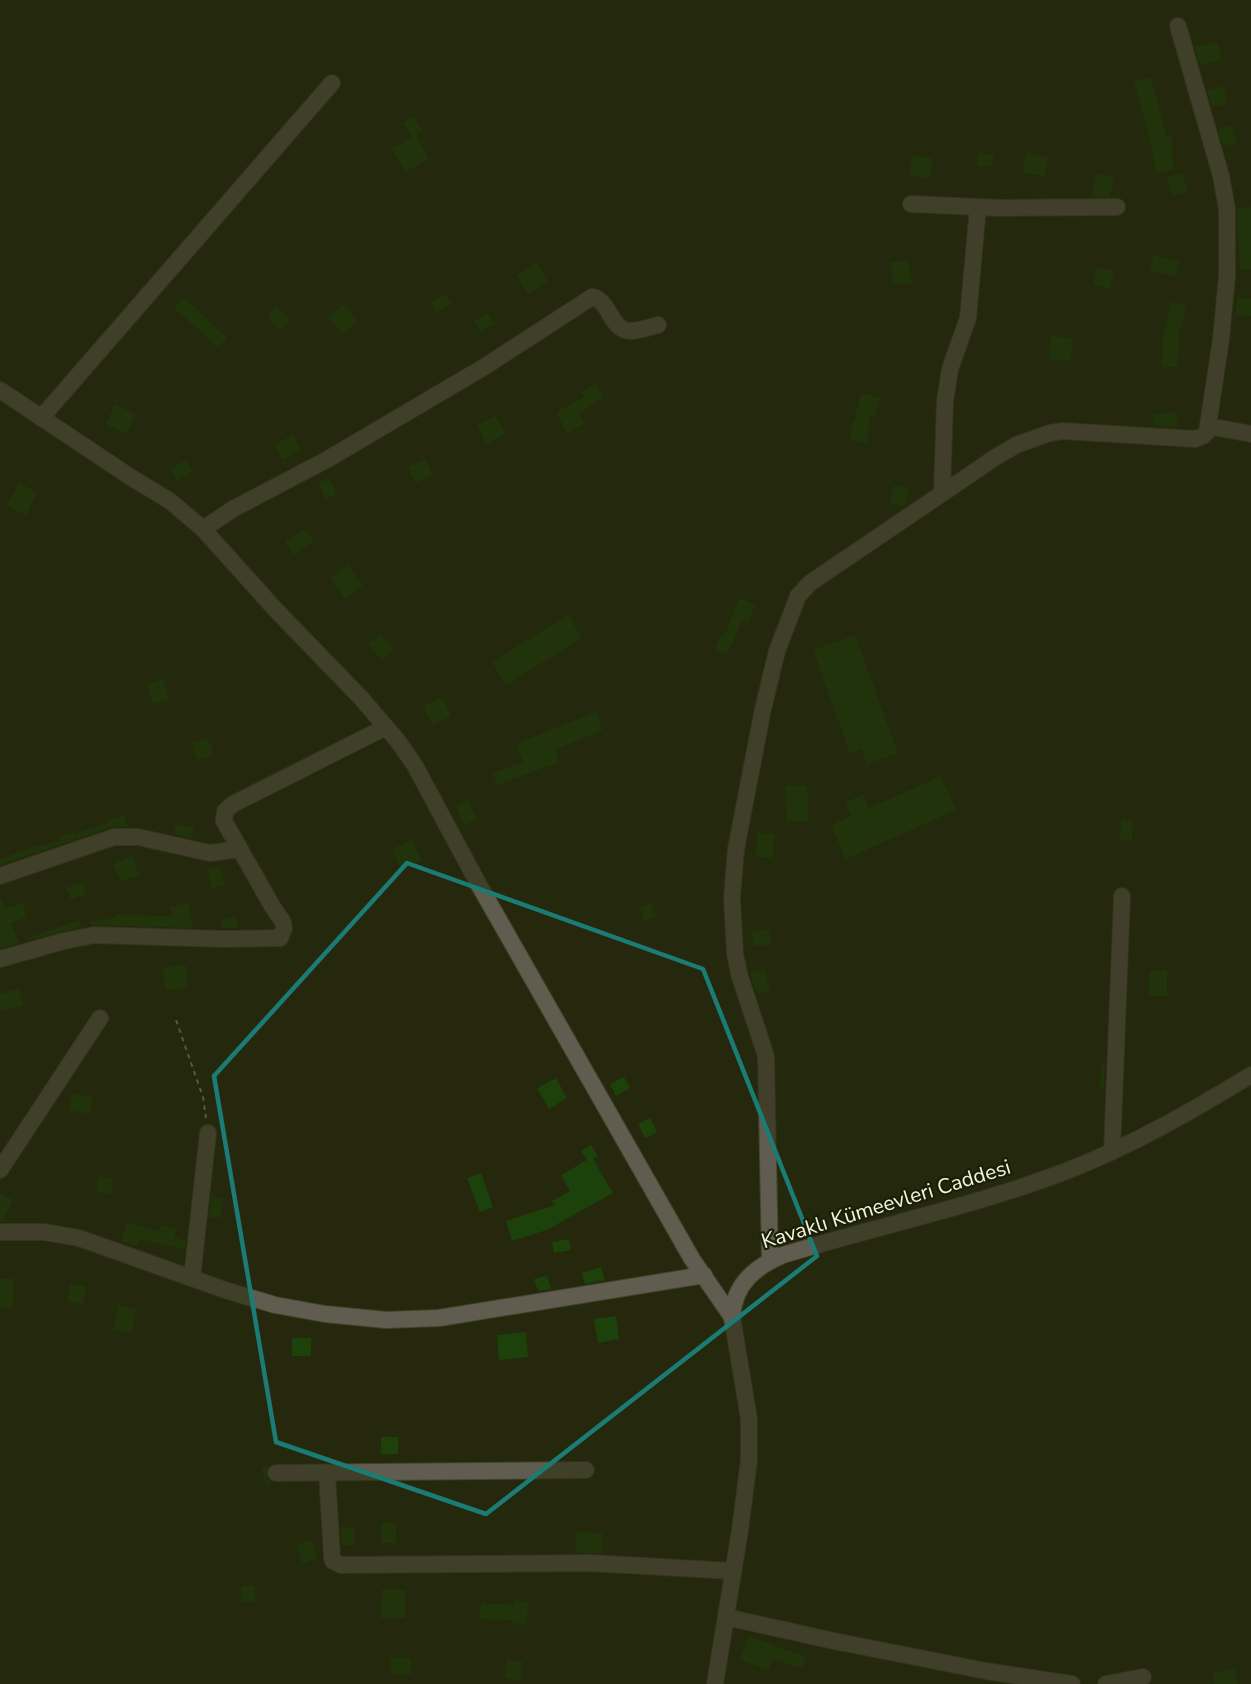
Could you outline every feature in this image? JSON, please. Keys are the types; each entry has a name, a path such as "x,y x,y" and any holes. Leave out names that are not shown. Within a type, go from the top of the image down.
{"street":[{"path":"770,1260 766,1056 740,977 735,954 732,898 736,849 769,680 791,612 804,588 1016,445 1063,431 1195,439 1207,432 1221,339 1227,276 1227,209 1221,176 1178,26"},
{"path":"41,418 332,83"},
{"path":"911,204 978,207 1117,207"},
{"path":"942,493 945,401 950,369 968,318 978,207"},
{"path":"203,529 232,509 328,459 484,367 592,297 603,303 624,330 630,331 658,325"},
{"path":"0,390 170,501 203,529 386,727 414,764 479,885 692,1259 732,1317"},
{"path":"1208,426 1251,434"},
{"path":"0,959 64,940 94,935 224,939 280,938 283,934 283,922 224,821 228,807 386,727"},
{"path":"0,876 98,841 125,836 199,851 221,852 240,849"},
{"path":"1112,1152 1122,896"},
{"path":"0,1170 100,1018"},
{"name":"Kavaklı Kümeevleri Caddesi","path":"715,1684 746,1489 750,1436 732,1305 737,1292 755,1269 770,1260 799,1250 1010,1190 1070,1169 1112,1152 1164,1126 1251,1075"},
{"path":"192,1278 208,1133"},
{"path":"0,1232 44,1232 79,1238 274,1305 360,1318 410,1320 439,1318 704,1275"},
{"path":"276,1473 586,1470"},
{"path":"327,1473 332,1557 333,1561 341,1565 590,1563 733,1570"},
{"path":"726,1617 953,1665 1072,1684"},
{"path":"1106,1684 1143,1677"}],"path":[{"path":"177,1020 202,1097 208,1133"}],"highlighted area":[{"path":"407,863 703,969 817,1256 486,1514 276,1442 214,1076"}],"building":[{"path":"1218,42 1222,60 1200,65 1195,47"},
{"path":"1151,77 1166,136 1171,135 1173,150 1170,150 1175,169 1156,173 1134,81"},
{"path":"1224,86 1227,104 1212,107 1207,90"},
{"path":"414,116 423,131 412,138 403,123"},
{"path":"1232,125 1237,143 1223,146 1218,129"},
{"path":"416,135 429,159 405,172 392,148"},
{"path":"979,153 994,155 992,167 977,166"},
{"path":"1026,154 1048,157 1045,176 1023,173"},
{"path":"913,155 933,159 929,179 909,175"},
{"path":"1183,173 1188,192 1172,196 1167,177"},
{"path":"1096,174 1114,177 1110,197 1092,197"},
{"path":"1251,207 1251,269 1240,270 1237,209"},
{"path":"1154,255 1179,262 1175,277 1149,270"},
{"path":"909,261 911,283 893,284 891,262"},
{"path":"537,263 548,282 528,294 517,275"},
{"path":"1097,267 1114,271 1110,289 1093,285"},
{"path":"445,294 451,304 437,313 431,302"},
{"path":"184,297 227,338 218,347 174,308"},
{"path":"1237,298 1251,299 1251,316 1236,315"},
{"path":"1171,302 1187,305 1182,328 1179,327 1178,367 1162,367 1163,338"},
{"path":"344,304 358,321 342,334 328,317"},
{"path":"276,307 290,320 281,330 267,317"},
{"path":"488,313 495,324 480,332 474,321"},
{"path":"1051,336 1073,338 1071,361 1049,359"},
{"path":"596,384 604,398 578,413 584,424 567,433 556,412 584,397 582,392"},
{"path":"861,393 880,398 875,417 870,416 867,443 850,440 852,422 854,422"},
{"path":"115,404 136,414 126,434 106,424"},
{"path":"1176,412 1178,427 1154,426 1153,414"},
{"path":"496,416 505,434 486,444 477,425"},
{"path":"293,435 301,450 283,460 275,444"},
{"path":"425,459 433,475 415,483 408,467"},
{"path":"186,460 193,471 177,481 170,469"},
{"path":"329,478 337,494 326,499 318,483"},
{"path":"19,483 37,492 26,515 7,506"},
{"path":"893,486 909,488 905,506 890,504"},
{"path":"306,529 314,542 293,555 285,541"},
{"path":"348,565 363,586 345,599 330,578"},
{"path":"739,598 755,605 748,623 742,621 727,655 715,649 722,633 725,634"},
{"path":"568,615 582,638 506,685 492,662"},
{"path":"381,634 394,650 381,660 368,644"},
{"path":"855,635 898,753 867,764 862,749 850,754 813,650"},
{"path":"163,679 170,699 153,704 147,684"},
{"path":"443,697 451,716 432,725 423,706"},
{"path":"596,712 603,730 555,750 559,762 497,785 493,773 523,762 516,744"},
{"path":"208,738 214,755 198,760 192,743"},
{"path":"941,776 956,810 846,859 831,825 851,816 845,803 863,794 869,808"},
{"path":"807,785 809,821 787,822 785,786"},
{"path":"469,800 477,820 464,825 456,806"},
{"path":"124,815 128,826 111,827 0,865 0,859 23,850 60,841 59,837 110,822 109,819"},
{"path":"1121,819 1133,820 1132,841 1120,840"},
{"path":"176,824 194,828 192,838 174,834"},
{"path":"757,833 774,834 773,858 756,857"},
{"path":"413,840 421,861 401,869 392,849"},
{"path":"132,856 139,875 121,882 113,864"},
{"path":"219,866 225,885 212,889 207,870"},
{"path":"82,882 86,894 71,900 66,888"},
{"path":"0,896 6,910 6,908 23,903 27,917 11,923 19,943 0,948"},
{"path":"188,903 193,928 90,925 89,922 115,918 115,915 172,916 170,907"},
{"path":"651,903 656,917 644,921 639,907"},
{"path":"235,917 238,928 222,928 220,920"},
{"path":"79,920 81,927 29,940 28,938"},
{"path":"769,929 771,944 754,947 751,932"},
{"path":"186,965 188,988 165,990 163,967"},
{"path":"764,969 770,990 757,994 750,973"},
{"path":"1149,971 1167,971 1167,996 1149,996"},
{"path":"19,989 23,1006 0,1011 0,994"},
{"path":"1102,1063 1105,1063 1104,1089 1100,1088"},
{"path":"624,1077 630,1088 616,1096 610,1084"},
{"path":"556,1078 567,1098 549,1109 537,1088"},
{"path":"71,1094 92,1097 90,1114 69,1110"},
{"path":"650,1118 657,1132 645,1138 638,1124"},
{"path":"591,1145 598,1156 593,1159 613,1193 547,1230 512,1241 506,1221 555,1205 552,1201 570,1191 561,1175 587,1160 581,1151"},
{"path":"481,1173 493,1207 480,1212 467,1178"},
{"path":"98,1176 113,1178 111,1194 96,1192"},
{"path":"0,1193 13,1200 3,1221 0,1221"},
{"path":"211,1197 223,1199 221,1218 209,1217"},
{"path":"127,1222 159,1232 161,1225 176,1229 174,1237 186,1241 185,1250 140,1239 137,1246 121,1241"},
{"path":"569,1239 571,1250 554,1253 552,1242"},
{"path":"601,1267 605,1280 585,1284 582,1273"},
{"path":"547,1276 551,1289 538,1291 534,1279"},
{"path":"13,1278 14,1307 0,1308 0,1279"},
{"path":"70,1284 86,1286 83,1304 68,1302"},
{"path":"118,1305 136,1309 131,1333 113,1330"},
{"path":"616,1316 619,1339 598,1343 594,1319"},
{"path":"526,1332 528,1357 499,1360 497,1335"},
{"path":"292,1338 311,1338 311,1356 292,1356"},
{"path":"381,1437 398,1437 398,1454 381,1454"},
{"path":"269,1466 266,1474 267,1479 272,1483 266,1485 261,1468"},
{"path":"381,1523 396,1523 396,1543 381,1543"},
{"path":"341,1527 355,1528 355,1545 342,1545"},
{"path":"576,1532 602,1533 602,1553 576,1553"},
{"path":"311,1540 318,1558 303,1564 296,1546"},
{"path":"254,1586 256,1601 242,1603 241,1587"},
{"path":"382,1589 405,1590 405,1618 381,1618"},
{"path":"514,1601 528,1602 527,1624 512,1623 513,1620 480,1619 481,1603 514,1605"},
{"path":"749,1636 806,1657 802,1669 773,1658 769,1671 740,1660"},
{"path":"391,1657 411,1658 411,1674 390,1674"},
{"path":"506,1660 522,1661 521,1680 505,1679"},
{"path":"1234,1668 1238,1684 1214,1684 1212,1674"}]}
